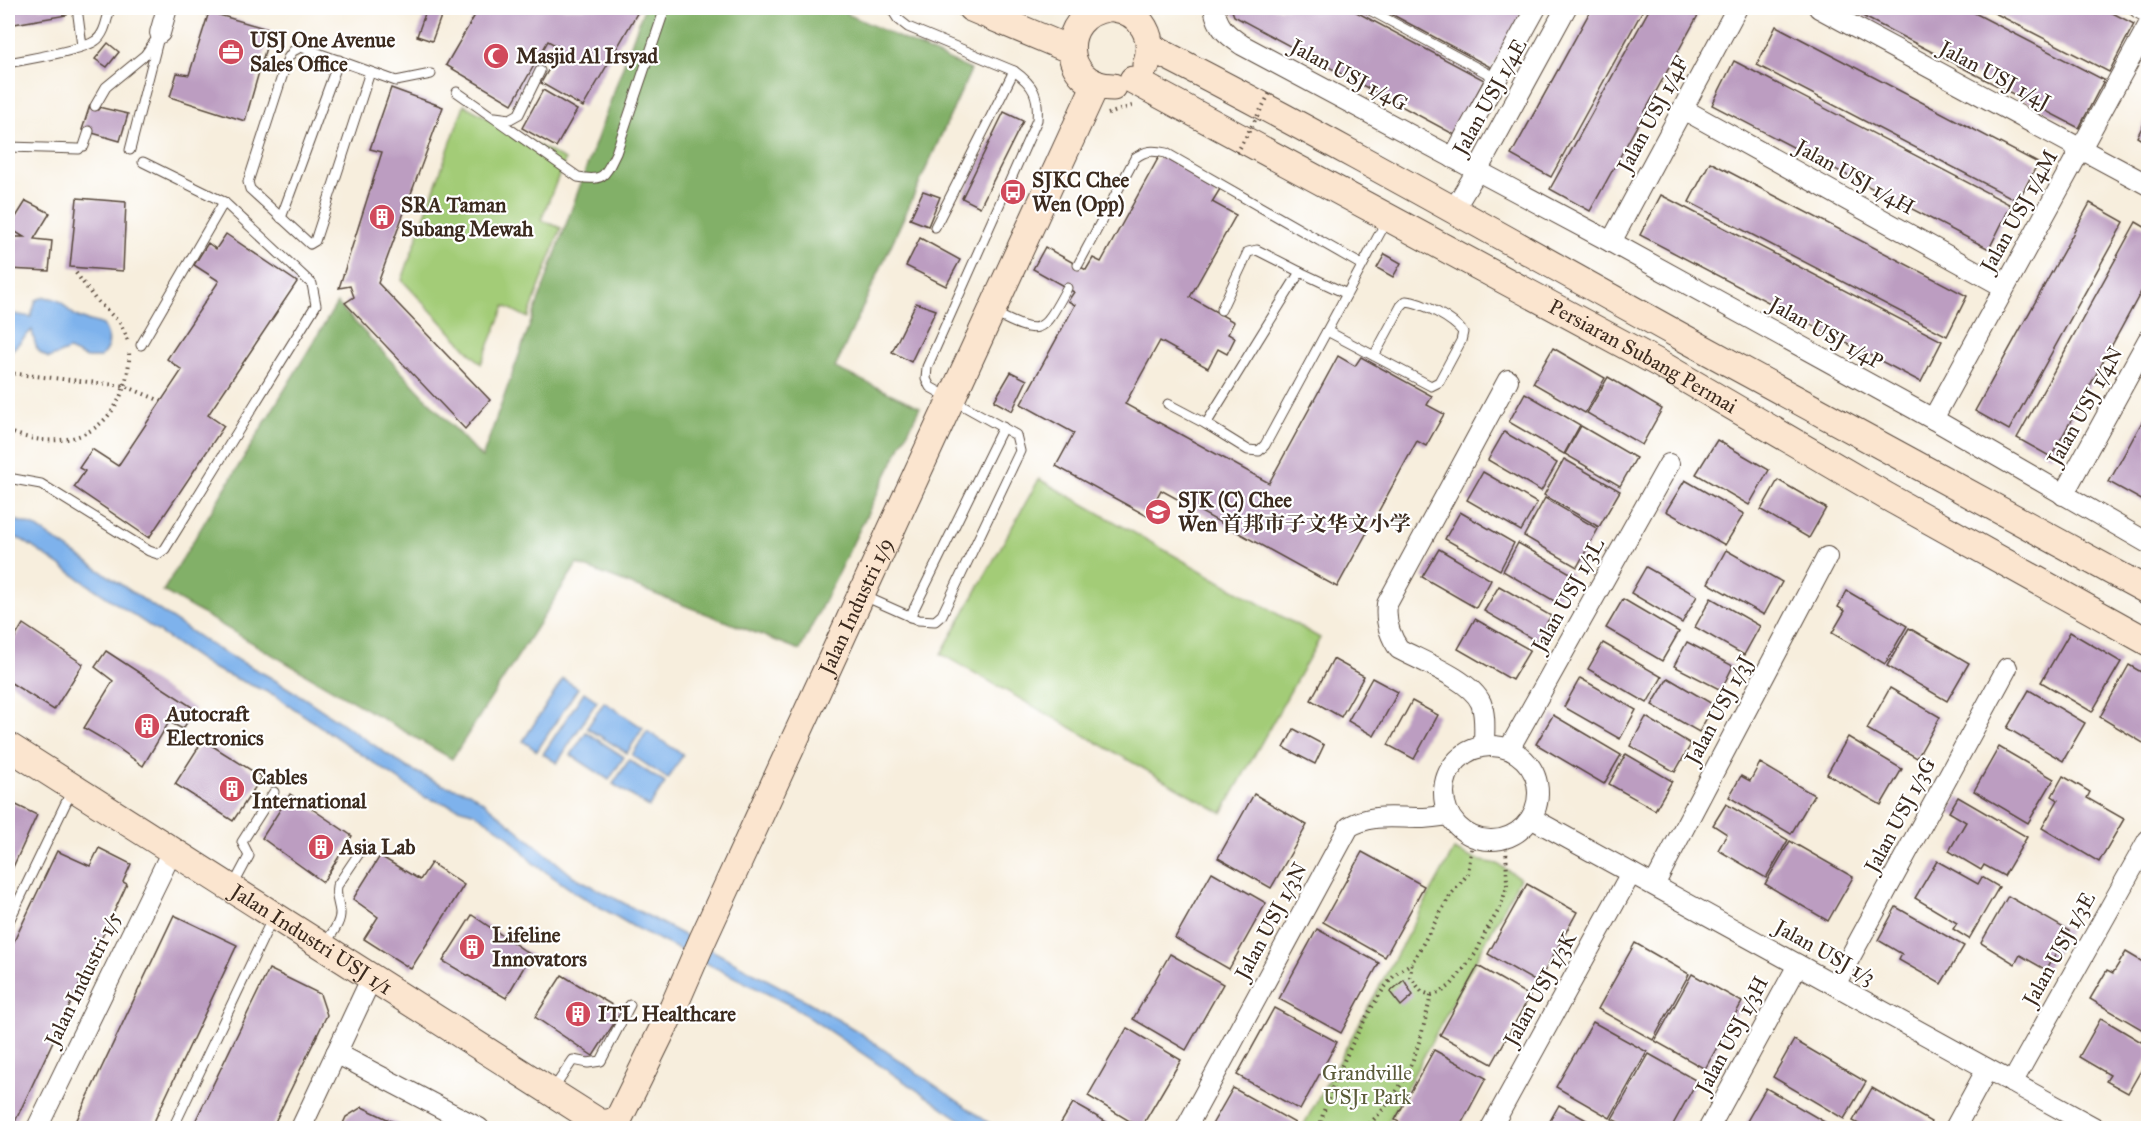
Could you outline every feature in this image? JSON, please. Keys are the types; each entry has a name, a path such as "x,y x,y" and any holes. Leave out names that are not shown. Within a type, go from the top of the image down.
{"main road":[{"path":"971,8 1071,50"},
{"path":"1109,10 1146,28 1150,47 1146,65 1133,80 1115,87 1096,84 1086,79 1078,71 1071,50 1074,30 1109,10"},
{"name":"Persiaran Subang Permai","path":"1150,47 1454,209 2148,591"},
{"name":"Persiaran Subang Permai","path":"1133,80 1660,364 1886,496 2148,642"},
{"name":"Jalan Industri 1/9","path":"616,1123 693,964 1096,84"},
{"name":"Jalan Industri USJ 1/1","path":"8,746 600,1123 616,1123"}],"street":[{"path":"160,33 167,8"},
{"name":"Jalan USJ 1/4G","path":"1214,8 1224,33 1242,45 1477,171"},
{"path":"1453,158 1536,8"},
{"name":"Jalan USJ 1/4E","path":"1454,209 1566,8"},
{"name":"Jalan USJ 1/4F","path":"1611,243 1737,8"},
{"name":"Jalan USJ 1/4J","path":"1819,8 2148,185"},
{"path":"2139,8 2148,13"},
{"name":"Jalan USJ 1/4M","path":"1933,419 2148,26"},
{"name":"Jalan USJ 1/4H","path":"1683,109 2004,287"},
{"name":"Jalan USJ 1/4P","path":"1477,171 1933,419 2148,543"},
{"name":"Jalan USJ 1/4N","path":"2063,495 2148,340"},
{"path":"1484,746 1484,718 1480,703 1472,690 1399,649 1392,640 1386,615 1388,604 1508,380"},
{"name":"Jalan USJ 1/3L","path":"1509,749 1669,464"},
{"name":"Jalan USJ 1/3J","path":"1654,885 1827,557"},
{"name":"Jalan USJ 1/3G","path":"1835,985 2007,668"},
{"path":"1484,746 1509,749 1524,759 1533,771 1538,787 1537,803 1531,818 1520,831 1506,838 1489,841 1473,837 1459,828 1449,815 1444,798 1446,780 1454,764 1467,752 1484,746"},
{"name":"Jalan USJ 1/3N","path":"1186,1128 1349,827 1359,821 1374,817 1422,818 1449,815"},
{"name":"Jalan USJ 1/3","path":"1531,818 2095,1128"},
{"name":"Jalan USJ 1/3E","path":"2012,1083 2148,840"},
{"name":"Jalan Industri 1/5","path":"37,1128 172,851"},
{"name":"Jalan USJ 1/3K","path":"1491,1128 1631,873"},
{"name":"Jalan USJ 1/3H","path":"1709,1128 1798,965"},
{"path":"300,1128 372,977"},
{"path":"336,1053 479,1128"},
{"path":"1955,1128 1987,1069"}],"lane":[{"path":"77,8 82,46"},
{"path":"8,63 96,41 104,29 110,8"},
{"path":"457,92 578,177 594,180 605,174 616,153 665,8"},
{"path":"862,595 910,617 935,621 942,615 1020,451 1016,435 930,387 926,378 927,367 1037,120 1038,106 1034,90 1026,79 1014,70 908,27 898,19 891,8"},
{"path":"1366,8 1496,78"},
{"path":"95,106 106,87 145,55 160,33"},
{"path":"130,150 160,33"},
{"path":"370,72 315,241 310,244 250,189 248,182 288,58 293,51 301,47 396,81 431,74"},
{"path":"281,218 339,60"},
{"path":"935,227 1014,70"},
{"path":"493,117 510,119 519,114 540,71"},
{"path":"8,147 82,148 89,131"},
{"path":"1078,265 1135,158 1144,152 1156,151 1166,153 1362,265"},
{"path":"8,478 41,484 149,551 158,554 165,549 316,305 312,284 224,202 143,162"},
{"path":"141,345 224,202"},
{"path":"1168,404 1248,450 1259,451 1265,445 1388,217"},
{"path":"1221,310 1248,252 1257,250 1347,294"},
{"path":"1206,424 1300,272"},
{"path":"991,312 1030,329 1042,326 1050,320 1066,288"},
{"path":"1327,331 1374,356 1431,386 1439,382 1461,341 1462,332 1456,323 1415,302 1406,301 1401,306 1374,356"},
{"path":"910,617 1003,427"},
{"path":"8,923 73,787"},
{"path":"232,888 249,856 242,842 274,792"},
{"path":"323,946 339,920 337,886 364,846"},
{"path":"173,1128 274,915"},
{"path":"552,1091 573,1060 588,1063 601,1061 630,1005"}],"path":[{"path":"1237,153 1271,91"},
{"path":"1076,127 1087,132 1102,116 1133,106 1142,106"},
{"path":"8,280 14,272"},
{"path":"8,431 36,440 59,441 79,437 94,429 108,417 125,386 130,359 128,341 121,324 95,299 76,273"},
{"path":"8,373 125,386 161,401"},
{"path":"1473,837 1468,874 1451,894 1412,963 1410,977 1422,992 1431,995 1440,993 1451,985 1476,953 1485,931 1500,908 1507,887 1506,838"},
{"path":"1320,1128 1328,1098 1373,1006 1394,976 1412,963"},
{"path":"1365,1128 1391,1100 1408,1074 1418,1048 1431,995"}],"green space":[{"path":"644,8 850,8 847,14 971,70 835,368 920,407 800,650 577,564 452,759 163,591 337,303 482,458"},
{"path":"464,105 565,160 541,220 561,228 528,318 505,306 481,364 402,280"},
{"path":"1039,479 1320,638 1222,813 941,654"},
{"name":"Grandville USJ1 Park","path":"1454,850 1476,860 1498,864 1520,878 1385,1128 1302,1128"}],"water":[{"path":"44,297 61,302 79,318 103,325 109,343 99,358 86,358 69,350 49,358 44,356 38,350 32,330 8,354 8,313 31,317 36,300"},
{"path":"8,518 34,526 217,649 304,698 408,768 443,785 469,792 573,876 805,1000 857,1031 996,1128 973,1128 792,1006 634,927 576,893 532,862 506,834 475,813 424,797 274,695 212,668 22,540 8,535"},
{"path":"563,679 578,688 537,751 523,741"},
{"path":"584,692 597,701 557,763 543,754"},
{"path":"604,702 643,728 627,753 587,728"},
{"path":"647,731 683,755 668,779 632,755"},
{"path":"586,732 624,757 609,780 571,755"},
{"path":"629,760 665,783 649,807 613,784"}],"building":[{"path":"8,8 66,8 67,15 8,25"},
{"path":"427,8 444,8 432,41 417,36"},
{"path":"479,8 640,8 583,107 541,83 561,48 548,41 512,104 446,65"},
{"path":"1231,8 1349,8 1484,80 1455,135 1234,16"},
{"path":"1380,8 1511,8 1522,13 1492,68"},
{"path":"1592,8 1644,8 1551,177 1511,155"},
{"path":"1650,8 1702,8 1590,211 1550,189"},
{"path":"1847,8 1965,8 2104,80 2079,128"},
{"path":"1985,8 2103,8 2134,24 2109,72"},
{"name":"USJ One Avenue Sales Office","path":"209,12 271,30 245,121 170,97 177,73 189,75"},
{"path":"1776,26 2038,163 2018,201 1757,65"},
{"path":"108,43 119,52 107,67 95,59"},
{"path":"1734,61 2011,205 1989,249 1712,105"},
{"name":"SRA Taman Subang Mewah","path":"391,88 443,107 378,283 490,400 465,429 345,303 354,297 350,286 339,288 382,152 370,149"},
{"path":"543,90 577,110 556,147 522,128"},
{"path":"90,105 128,114 120,141 82,130"},
{"path":"1004,112 1023,121 980,207 962,198"},
{"path":"2148,116 2148,144 2137,137"},
{"path":"1160,155 1220,189 1212,202 1236,215 1190,297 1234,322 1228,334 1235,338 1227,354 1218,349 1208,368 1160,341 1125,404 1269,483 1338,356 1355,366 1361,357 1432,396 1427,405 1444,414 1426,446 1417,441 1337,587 1161,490 1147,516 1056,466 1074,433 1021,404 1075,305 1068,301 1074,292 1033,269 1045,247 1086,270 1093,258 1101,262"},
{"path":"1710,162 1967,296 1947,336 1689,202"},
{"path":"923,191 940,197 928,226 910,219"},
{"path":"1661,195 1942,341 1921,382 1640,235"},
{"path":"77,198 126,202 123,271 70,267"},
{"path":"26,201 50,213 34,239 52,241 49,271 8,269 8,237 24,237 9,228"},
{"path":"2090,203 2124,222 2009,430 1975,411"},
{"path":"2136,222 2148,229 2148,279 2051,457 2017,438"},
{"path":"226,234 297,282 208,415 224,426 149,538 74,487 85,471 79,468 92,449 118,466 182,370 167,359 219,281 194,265 208,243 216,249"},
{"path":"920,238 960,260 946,286 906,266"},
{"path":"1385,254 1401,263 1393,277 1377,268"},
{"path":"916,303 936,310 911,362 892,352"},
{"path":"1553,348 1605,378 1585,413 1533,383"},
{"path":"1011,372 1027,380 1012,411 994,401"},
{"path":"1608,377 1662,409 1642,445 1587,413"},
{"path":"1525,393 1580,425 1564,454 1509,422"},
{"path":"2148,411 2148,495 2145,502 2109,482"},
{"path":"1581,426 1636,458 1620,486 1565,454"},
{"path":"1504,432 1557,463 1541,491 1488,460"},
{"path":"1717,440 1769,470 1749,505 1696,474"},
{"path":"1564,459 1620,491 1599,527 1544,495"},
{"path":"1483,472 1537,503 1521,531 1467,500"},
{"path":"1685,480 1744,514 1725,545 1666,511"},
{"path":"1778,480 1826,508 1809,538 1761,510"},
{"path":"1545,498 1598,529 1577,567 1524,536"},
{"path":"1460,512 1514,543 1500,570 1445,539"},
{"path":"1518,543 1572,574 1556,602 1503,571"},
{"path":"1439,549 1491,580 1476,608 1422,577"},
{"path":"1726,550 1782,582 1764,615 1708,583"},
{"path":"1646,567 1697,596 1682,623 1631,593"},
{"path":"1499,586 1551,616 1536,641 1484,611"},
{"path":"1847,591 1907,626 1885,664 1832,633 1845,611 1838,607"},
{"path":"1711,598 1760,626 1744,655 1695,627"},
{"path":"1623,599 1679,632 1662,661 1606,628"},
{"path":"1475,619 1530,650 1512,680 1458,649"},
{"path":"23,624 83,664 54,710 8,681 8,649"},
{"path":"1909,628 1969,663 1947,701 1887,666"},
{"path":"2070,632 2121,662 2092,712 2041,682"},
{"path":"1687,642 1733,666 1721,690 1674,666"},
{"path":"1603,643 1662,677 1647,703 1588,669"},
{"path":"106,651 195,709 183,729 169,722 143,766 84,728 113,681 95,667"},
{"path":"1333,659 1364,676 1341,717 1311,700"},
{"path":"2129,665 2148,676 2148,746 2100,717"},
{"path":"1372,678 1398,692 1374,736 1348,721"},
{"path":"1580,678 1636,710 1620,739 1564,707"},
{"path":"1668,678 1714,705 1699,732 1652,705"},
{"path":"1890,688 1940,717 1917,758 1867,729"},
{"path":"2029,690 2085,723 2063,761 2007,728"},
{"path":"1412,701 1438,715 1414,759 1388,745"},
{"path":"1553,715 1621,755 1604,784 1536,744"},
{"path":"1646,717 1691,744 1675,772 1630,746"},
{"path":"1294,729 1324,745 1315,764 1284,748"},
{"path":"1848,737 1902,769 1881,805 1827,774"},
{"path":"203,740 262,777 233,821 175,784"},
{"path":"1999,747 2054,779 2028,823 1974,791"},
{"path":"1626,754 1672,781 1655,810 1609,784"},
{"path":"1760,763 1814,795 1791,834 1729,797 1741,776 1750,781"},
{"path":"2063,776 2090,792 2087,798 2124,819 2099,862 2042,828 2058,800 2052,796"},
{"path":"290,794 352,836 323,882 262,838"},
{"path":"1254,794 1307,825 1271,888 1218,858"},
{"path":"1958,797 2027,837 2004,876 1984,865 1981,870 1949,851 1966,822 1949,812"},
{"path":"8,801 37,815 8,878"},
{"path":"1726,804 1788,840 1766,878 1718,850 1727,834 1713,825"},
{"path":"1790,841 1853,877 1828,921 1765,884"},
{"path":"99,848 131,864 123,882 127,884 13,1126 8,1123 8,954 57,851 90,866"},
{"path":"1362,852 1424,886 1385,957 1323,922"},
{"path":"380,856 420,880 431,863 464,885 411,969 364,939 378,917 353,899"},
{"path":"1937,861 1978,884 1982,877 1999,887 1969,939 1953,929 1957,923 1915,898"},
{"path":"1212,872 1266,903 1229,969 1175,938"},
{"path":"1527,884 1577,912 1538,983 1488,954"},
{"path":"2008,896 2069,931 2046,970 2020,955 2015,964 1981,943"},
{"path":"1896,907 1964,946 1941,984 1899,960 1902,954 1878,940"},
{"path":"174,915 237,945 152,1126 151,1128 73,1128"},
{"path":"472,915 531,955 506,998 443,961"},
{"path":"1317,929 1379,963 1341,1033 1279,999"},
{"path":"1635,943 1689,974 1653,1040 1598,1009"},
{"path":"2126,952 2148,965 2148,1033 2090,999 2107,970 2113,973"},
{"path":"1170,954 1223,984 1186,1050 1133,1019"},
{"path":"1478,966 1530,996 1492,1064 1440,1035"},
{"path":"269,969 320,994 327,1015 272,1128 192,1128"},
{"path":"1692,974 1742,1002 1705,1069 1655,1041"},
{"name":"ITL Healthcare","path":"562,975 622,1011 593,1056 535,1017"},
{"path":"1404,980 1413,995 1401,1006 1390,992"},
{"path":"1274,1008 1337,1042 1300,1110 1237,1075"},
{"path":"2101,1018 2148,1046 2148,1058 2128,1093 2106,1081 2110,1075 2079,1057"},
{"path":"1593,1022 1647,1052 1610,1118 1556,1087"},
{"path":"1127,1028 1181,1060 1141,1128 1088,1096"},
{"path":"1794,1040 1866,1082 1844,1119 1773,1077"},
{"path":"1434,1050 1486,1078 1459,1128 1410,1128 1395,1120"},
{"path":"1649,1054 1697,1081 1671,1128 1630,1128 1612,1119"},
{"path":"1233,1088 1295,1123 1292,1128 1210,1128"},
{"path":"1766,1088 1833,1127 1755,1128 1746,1123"},
{"path":"1872,1088 1931,1122 1928,1128 1866,1128 1853,1121"},
{"path":"1073,1103 1117,1128 1058,1128"},
{"path":"1559,1105 1601,1128 1546,1128"},
{"path":"362,1107 406,1128 341,1128 346,1117"}],"place":[{"name":"USJ One Avenue Sales Office","path":"231,52"},
{"name":"Masjid Al Irsyad","path":"496,56"},
{"name":"SJKC Chee Wen (Opp)","path":"1013,192"},
{"name":"SRA Taman Subang Mewah","path":"382,217"},
{"name":"SJK (C) Chee Wen 首邦市子文华文小学","path":"1158,512"},
{"name":"Autocraft Electronics","path":"147,726"},
{"name":"Cables International","path":"232,789"},
{"name":"Asia Lab","path":"321,847"},
{"name":"Lifeline Innovators","path":"472,947"},
{"name":"ITL Healthcare","path":"578,1014"}]}
